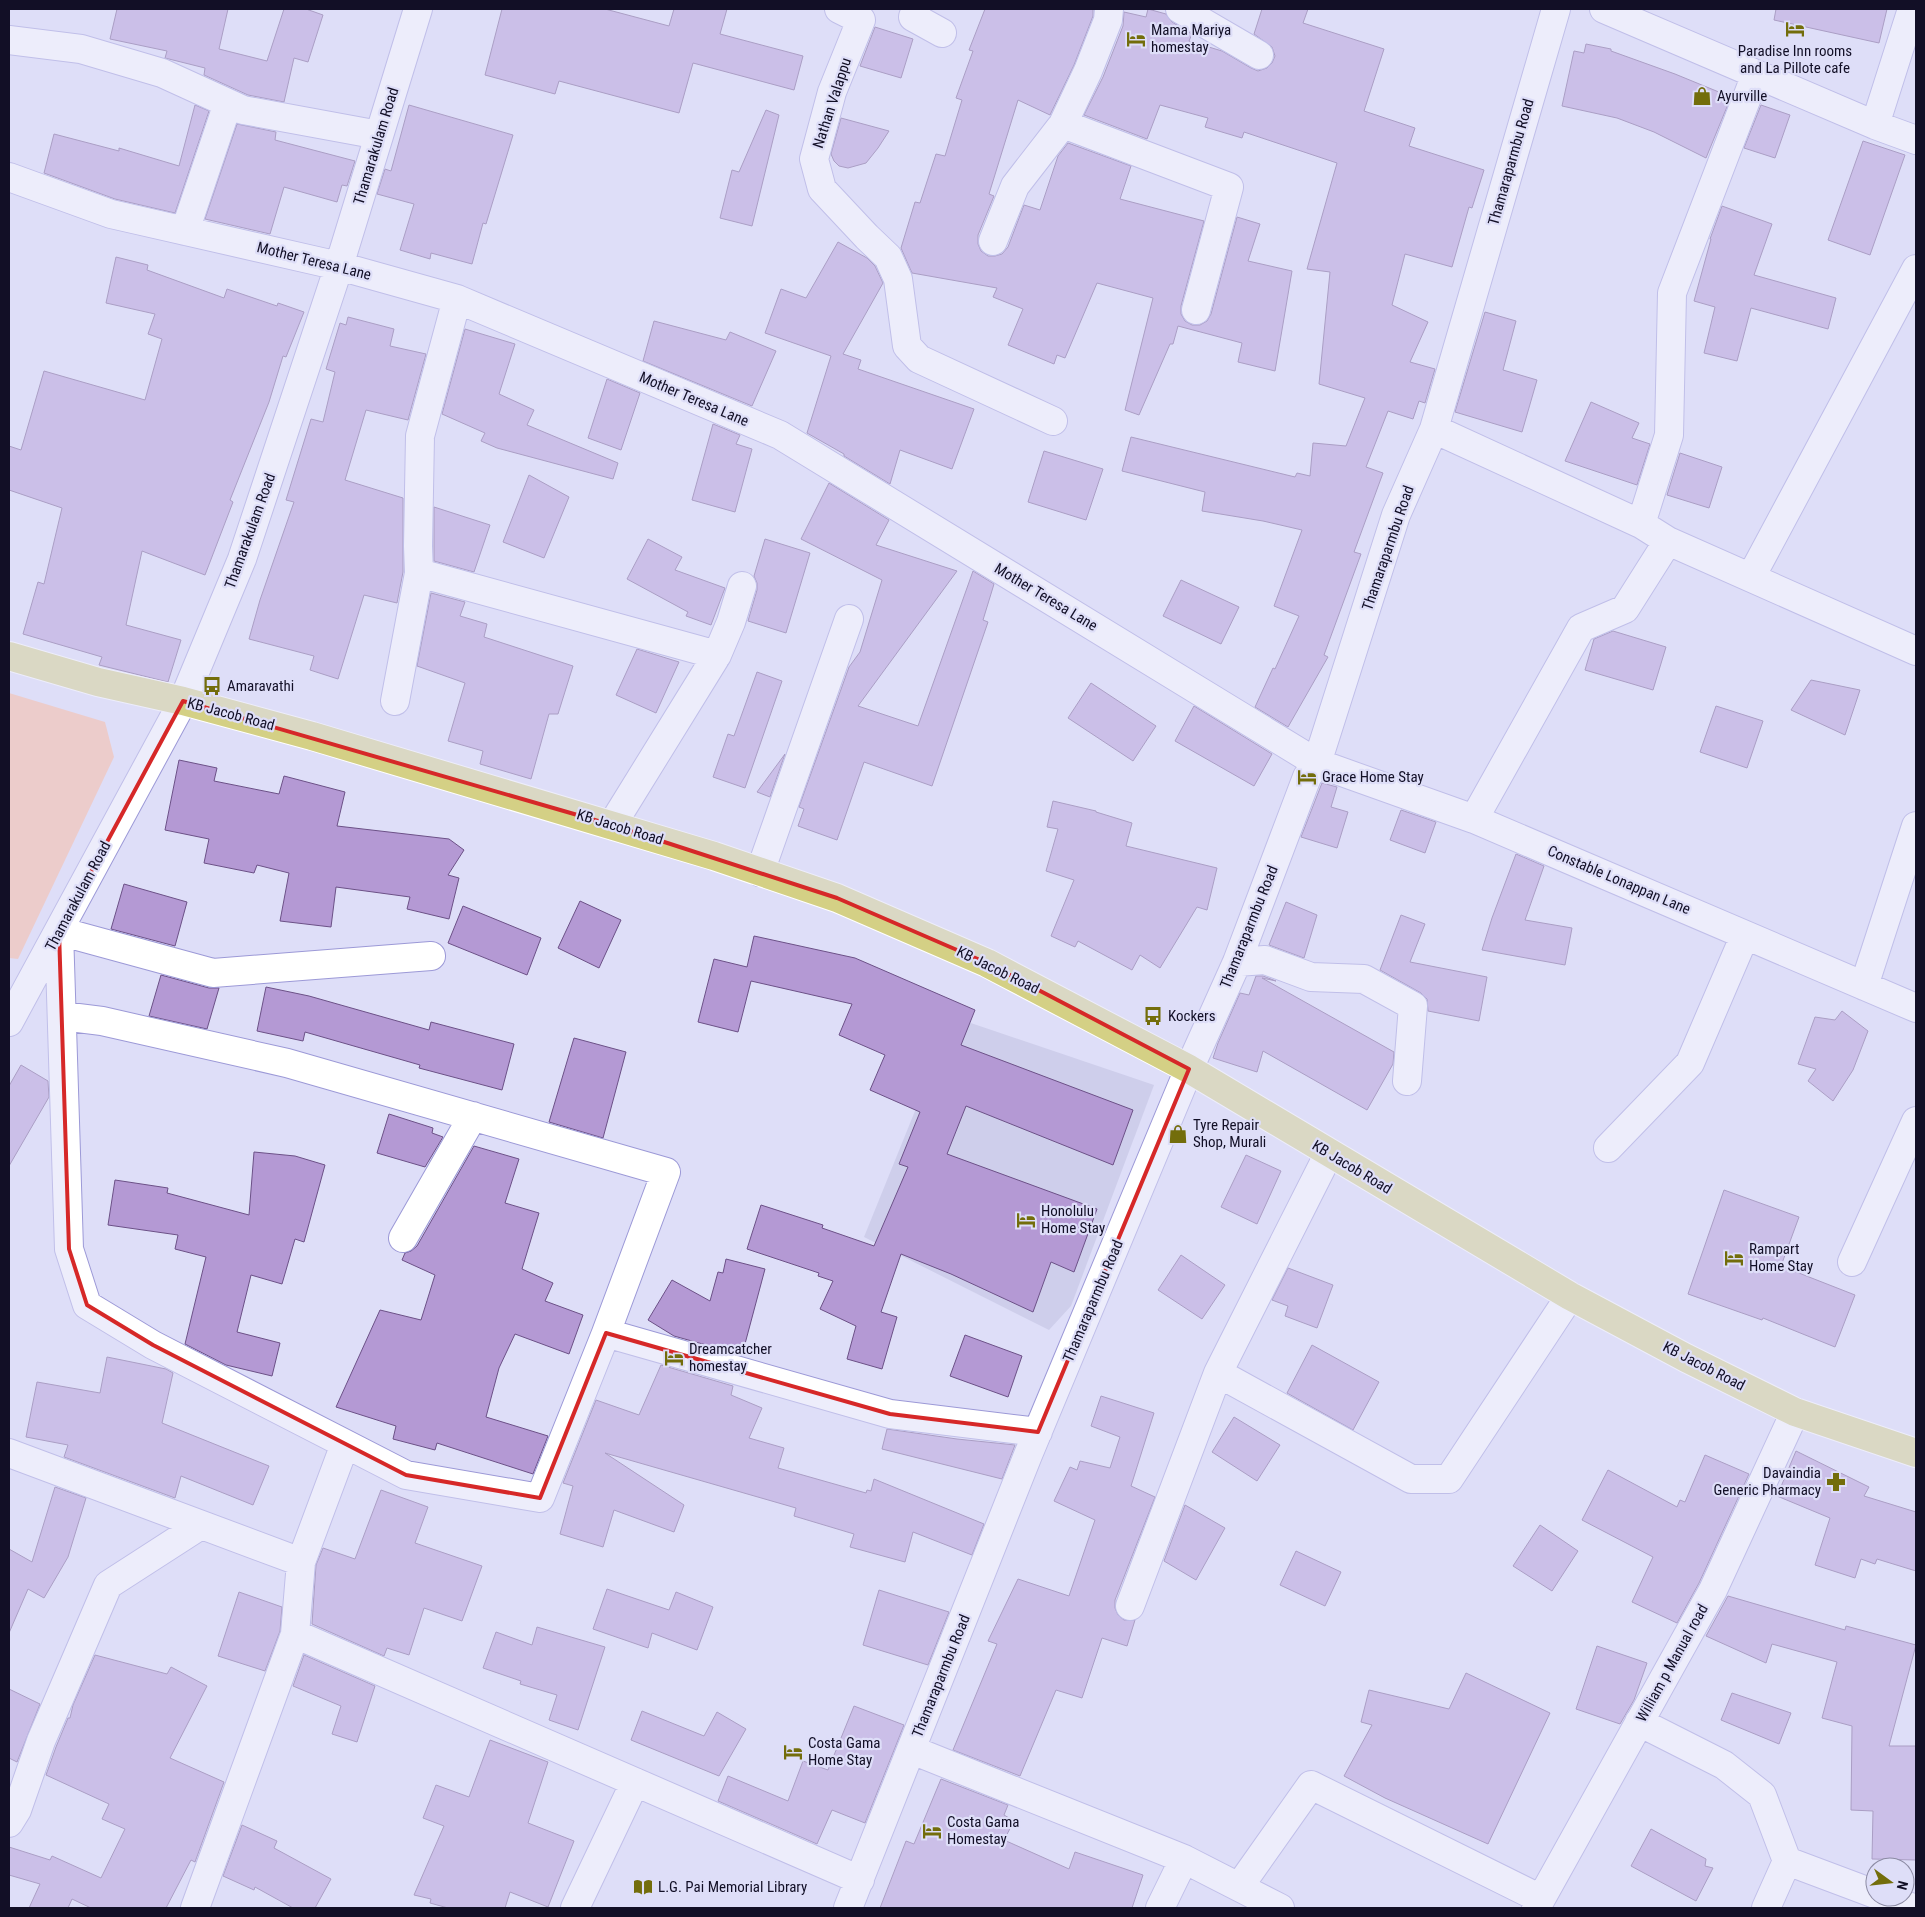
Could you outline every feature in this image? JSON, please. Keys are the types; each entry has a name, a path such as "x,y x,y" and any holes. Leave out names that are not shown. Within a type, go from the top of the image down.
{"main road":[{"name":"KB Jacob Road","path":"9,656 98,682 183,701 312,736 612,825 836,898 987,963 1189,1069 1570,1296 1686,1358 1795,1412 1916,1453"}],"street":[{"name":"Thamarakulam Road","path":"9,1022 183,701 242,559 339,266 418,9"},
{"name":"Nathan Valappu","path":"839,9 861,20 832,92 814,159 822,189 888,257 898,279 908,346 918,359 1052,421"},
{"path":"916,9 913,17 942,33"},
{"path":"993,241 1015,186 1063,124 1092,62 1108,20 1109,9"},
{"path":"1180,9 1259,55"},
{"name":"Thamaraparmbu Road","path":"848,1908 1038,1432 1189,1069 1237,962 1307,777 1317,763 1396,515 1434,429 1556,9"},
{"path":"1604,9 1875,125 1916,140"},
{"path":"1875,125 1912,9"},
{"path":"9,40 81,49 162,73 243,110 379,136"},
{"path":"1641,524 1669,435 1672,293 1756,74"},
{"path":"185,231 228,103"},
{"path":"1063,124 1229,187 1196,310"},
{"name":"Mother Teresa Lane","path":"9,177 111,214 339,266 457,299 780,435 1317,763"},
{"path":"1750,578 1916,269"},
{"path":"396,702 420,573 418,546 420,436 457,299"},
{"path":"1434,429 1641,524 1668,541 1916,651"},
{"path":"1474,819 1581,628 1625,609 1668,541"},
{"path":"420,573 717,655"},
{"path":"612,825 717,655 731,622 742,586"},
{"path":"760,872 850,618"},
{"name":"Constable Lonappan Lane","path":"1317,763 1474,819 1916,1008"},
{"path":"1864,986 1916,826"},
{"path":"62,1016 102,1021 287,1063 666,1172 606,1333 540,1498 406,1475 153,1345 88,1305 68,1249 59,931 214,973 431,956"},
{"path":"1608,1148 1690,1063 1746,935"},
{"path":"1237,962 1265,960 1311,977 1364,979 1413,1006 1407,1081"},
{"path":"403,1238 473,1116"},
{"path":"1852,1262 1916,1120"},
{"path":"1130,1606 1218,1373 1329,1153"},
{"path":"1218,1373 1411,1479 1449,1479 1570,1296"},
{"path":"606,1333 890,1414 1038,1432"},
{"name":"William p Manual road","path":"1538,1904 1713,1590 1795,1412"},
{"path":"195,1908 295,1634 301,1562 345,1444"},
{"path":"9,1453 301,1562"},
{"path":"9,1823 18,1810 41,1741 108,1585 201,1525"},
{"path":"295,1634 860,1880"},
{"path":"1639,1722 1724,1765 1762,1795 1787,1861 1766,1908"},
{"path":"912,1750 1184,1859 1280,1908"},
{"path":"574,1908 635,1782"},
{"path":"1240,1887 1311,1785 1538,1904"},
{"path":"1160,1908 1184,1859"},
{"path":"1787,1861 1865,1890"}],"highlighted area":[{"path":"183,701 612,825 837,898 987,963 1189,1069 1038,1432 890,1414 606,1333 540,1498 406,1475 153,1345 87,1305 69,1249 59,931"}],"shaded area":[{"path":"9,693 105,722 114,757 18,959 9,958"},
{"path":"953,1017 1154,1085 1071,1306 1049,1330 864,1237"}],"building":[{"path":"117,9 228,9 219,49 267,61 284,9 306,9 323,15 308,62 294,58 284,102 248,95 204,75 205,68 165,58 167,51 110,39"},
{"path":"502,9 605,9 669,26 674,9 727,9 720,34 803,56 794,90 693,63 679,113 559,81 555,94 485,75"},
{"path":"985,9 1093,9 1093,16 1074,65 1050,115 1018,100 989,194 994,196 978,235 978,244 981,251 988,256 1002,254 1008,247 1024,205 1040,210 1058,156 1068,143 1131,166 1120,199 1204,221 1181,306 1181,314 1185,321 1192,325 1200,325 1207,321 1211,314 1237,217 1260,224 1248,261 1292,271 1275,371 1238,362 1242,343 1178,326 1173,344 1170,344 1139,415 1125,410 1153,298 1097,283 1065,358 1057,355 1054,364 1008,345 1023,309 993,297 997,288 912,273 901,248 915,202 920,203 936,154 945,156 962,100 956,98 973,51 969,50"},
{"path":"1148,9 1166,14 1172,22 1192,34 1189,41 1222,51 1258,71 1267,68 1275,56 1272,47 1254,34 1262,9 1308,9 1303,23 1384,49 1364,111 1415,128 1409,146 1484,170 1472,208 1469,207 1452,267 1405,254 1392,305 1428,322 1410,362 1435,369 1425,403 1419,401 1413,419 1388,411 1366,467 1383,473 1354,552 1361,554 1324,655 1328,657 1288,727 1255,707 1299,616 1274,606 1302,530 1263,521 1202,511 1205,492 1122,471 1131,437 1295,477 1297,473 1310,476 1313,443 1346,446 1365,398 1319,384 1330,272 1307,269 1337,163 1244,132 1242,138 1205,127 1208,118 1160,105 1147,139 1084,115 1103,77 1123,26 1124,12 1146,17"},
{"path":"1776,9 1887,9 1879,43 1774,20"},
{"path":"875,27 913,39 901,78 860,66"},
{"path":"1586,44 1611,49 1611,51 1731,97 1706,158 1654,132 1617,118 1562,106 1574,51 1584,53"},
{"path":"195,105 209,111 175,213 115,199 44,173 54,134 119,151 119,148 179,166"},
{"path":"409,105 513,135 486,224 483,223 472,264 431,253 430,259 400,250 414,204 377,194 385,169 391,171"},
{"path":"1761,105 1790,115 1775,158 1744,148"},
{"path":"766,110 779,115 752,226 720,218 732,170 739,172"},
{"path":"841,118 889,131 866,163 848,168 839,166 834,161 831,154"},
{"path":"237,124 276,132 275,140 355,161 347,186 342,185 337,202 284,187 270,234 205,219"},
{"path":"1863,141 1905,155 1870,255 1828,240"},
{"path":"1722,206 1772,224 1754,275 1836,298 1828,329 1751,308 1737,361 1704,353 1715,307 1694,301 1710,239"},
{"path":"838,242 867,258 875,266 883,283 843,354 861,360 858,369 974,409 952,469 900,450 890,484 807,433 831,356 765,333 781,289 806,298"},
{"path":"116,257 148,265 147,270 224,298 227,289 277,306 278,303 304,312 286,357 283,356 269,402 230,500 233,502 205,575 142,551 126,625 181,640 168,682 99,665 102,657 23,634 38,582 44,584 62,508 9,490 9,446 21,450 44,371 145,400 162,339 148,334 155,314 106,303"},
{"path":"1485,312 1516,321 1503,370 1537,380 1522,432 1455,412"},
{"path":"348,317 394,329 390,346 426,354 408,420 366,410 345,480 403,498 403,572 397,603 364,595 338,679 310,670 314,656 249,639 260,600 294,502 286,500 311,419 323,422 335,372 326,369 340,323 346,325"},
{"path":"654,321 726,340 730,332 776,351 752,406 643,361"},
{"path":"465,329 515,344 499,394 534,410 527,425 618,463 613,479 497,448 481,441 485,433 442,414"},
{"path":"607,379 640,393 621,450 588,438"},
{"path":"1591,402 1639,423 1632,438 1650,444 1637,485 1565,461"},
{"path":"713,424 740,435 736,444 752,449 735,512 692,500"},
{"path":"1044,451 1103,469 1086,520 1028,502"},
{"path":"1680,453 1722,467 1709,508 1667,495"},
{"path":"529,475 569,497 544,558 503,542"},
{"path":"829,483 889,520 876,545 957,571 858,706 918,726 973,571 994,584 983,620 988,622 932,786 864,762 837,840 798,826 804,809 799,807 849,667 860,652 882,580 801,539"},
{"path":"434,507 490,525 474,572 434,561"},
{"path":"648,539 682,557 675,570 725,588 711,625 686,616 688,612 627,579"},
{"path":"765,539 810,553 786,633 748,621 757,590 754,576"},
{"path":"1181,580 1239,607 1221,644 1163,616"},
{"path":"431,593 465,602 460,616 487,624 484,637 573,666 558,714 549,714 531,779 480,764 483,751 448,741 465,683 417,666"},
{"path":"1613,631 1666,647 1653,690 1585,670 1594,639"},
{"path":"637,649 679,662 656,713 616,695"},
{"path":"757,672 782,681 745,788 713,777 728,734 734,736"},
{"path":"1811,680 1860,690 1845,735 1791,710"},
{"path":"1091,683 1156,726 1133,761 1068,718"},
{"path":"1194,706 1272,754 1254,786 1175,741"},
{"path":"1716,706 1763,721 1747,768 1700,752"},
{"path":"785,754 770,797 757,792"},
{"path":"179,760 217,768 214,781 279,794 284,776 345,792 337,826 449,839 464,850 448,875 459,878 449,919 407,909 410,897 336,887 331,927 280,921 289,873 257,865 254,873 204,863 209,839 165,830"},
{"path":"1322,783 1337,787 1331,807 1348,812 1337,848 1301,837"},
{"path":"1053,801 1096,811 1132,823 1126,846 1217,868 1207,910 1197,907 1160,968 1140,955 1132,970 1078,941 1075,947 1051,936 1074,880 1046,871 1058,829 1047,827"},
{"path":"1401,810 1436,822 1425,853 1390,840"},
{"path":"1516,854 1544,866 1525,920 1572,928 1565,965 1482,950"},
{"path":"124,884 187,902 175,946 111,929"},
{"path":"580,901 621,920 599,968 558,948"},
{"path":"1286,902 1317,915 1304,958 1269,945"},
{"path":"463,906 541,938 527,975 448,943"},
{"path":"1401,915 1425,924 1410,962 1487,977 1479,1021 1428,1011 1427,999 1421,993 1380,970"},
{"path":"754,936 855,958 975,1010 961,1045 1133,1110 1113,1165 966,1106 947,1154 1097,1209 1074,1272 1051,1262 1033,1312 951,1274 901,1254 881,1312 897,1317 882,1369 847,1359 856,1326 820,1309 833,1281 818,1276 819,1273 747,1249 761,1205 823,1225 822,1228 874,1246 908,1167 899,1164 920,1112 870,1090 885,1055 839,1035 852,1004 751,981 738,1032 698,1022 714,959 747,967"},
{"path":"161,975 209,988 219,988 207,1029 149,1016"},
{"path":"1256,976 1263,976 1276,981 1262,978 1394,1052 1393,1064 1367,1110 1263,1051 1257,1072 1213,1058 1240,993 1249,995"},
{"path":"266,987 309,996 429,1030 431,1022 514,1044 502,1090 419,1068 420,1065 305,1032 303,1041 257,1031"},
{"path":"1842,1011 1868,1031 1853,1070 1833,1101 1808,1081 1816,1069 1798,1064 1815,1017 1835,1020"},
{"path":"574,1038 626,1052 603,1138 549,1122"},
{"path":"21,1065 48,1081 49,1097 9,1166 9,1086"},
{"path":"389,1114 433,1128 432,1133 443,1137 425,1167 377,1153"},
{"path":"474,1146 519,1159 505,1203 539,1213 522,1269 553,1283 545,1301 583,1315 569,1354 515,1334 499,1368 486,1417 548,1436 533,1474 437,1443 435,1450 393,1439 396,1426 336,1407 380,1310 421,1320 435,1275 402,1260 405,1253 417,1246"},
{"path":"254,1152 295,1156 325,1165 304,1242 295,1239 282,1284 251,1275 237,1332 280,1343 272,1376 226,1365 185,1344 206,1257 175,1249 178,1235 108,1225 115,1180 168,1188 167,1193 249,1215"},
{"path":"1246,1155 1281,1171 1257,1224 1221,1207"},
{"path":"1724,1190 1799,1217 1781,1266 1855,1295 1835,1347 1763,1318 1762,1320 1688,1294"},
{"path":"1181,1255 1225,1285 1202,1319 1158,1290"},
{"path":"726,1259 765,1269 742,1355 674,1336 648,1320 672,1280 710,1301 718,1272 723,1273"},
{"path":"1288,1268 1333,1285 1317,1328 1285,1316 1288,1306 1272,1300"},
{"path":"965,1335 1022,1356 1008,1397 950,1376"},
{"path":"1312,1345 1379,1382 1353,1430 1287,1393"},
{"path":"107,1357 166,1369 173,1373 162,1423 269,1466 253,1505 181,1476 175,1498 64,1457 68,1445 26,1437 37,1382 100,1393"},
{"path":"661,1365 733,1386 731,1395 762,1408 749,1438 784,1448 778,1468 866,1493 867,1490 871,1491 874,1479 984,1524 972,1555 913,1532 905,1562 850,1547 854,1534 794,1516 796,1508 605,1453 684,1505 674,1532 614,1510 603,1547 560,1534 573,1486 563,1483 596,1400 639,1415"},
{"path":"1101,1396 1154,1413 1131,1486 1155,1497 1115,1600 1115,1608 1118,1615 1124,1620 1135,1620 1127,1646 1102,1638 1082,1698 1056,1690 1020,1776 953,1750 997,1644 988,1641 1018,1579 1069,1596 1095,1520 1054,1501 1070,1467 1077,1470 1080,1461 1110,1468 1120,1437 1091,1426"},
{"path":"1234,1417 1280,1445 1257,1481 1212,1452"},
{"path":"887,1429 1015,1445 1002,1479 882,1449"},
{"path":"1796,1451 1869,1487 1864,1496 1916,1512 1916,1571 1877,1559 1875,1564 1861,1559 1855,1578 1815,1565 1830,1518 1777,1496"},
{"path":"1705,1455 1749,1474 1699,1583 1677,1623 1632,1602 1653,1557 1582,1520 1608,1470 1677,1507 1680,1500 1685,1502"},
{"path":"55,1487 86,1498 68,1557 44,1598 28,1589 9,1633 9,1549 32,1562"},
{"path":"381,1490 428,1507 415,1543 482,1566 462,1621 424,1608 409,1655 387,1648 384,1656 312,1624 316,1565 323,1548 355,1559"},
{"path":"1185,1505 1225,1528 1196,1580 1164,1561"},
{"path":"1540,1525 1578,1551 1552,1591 1513,1566"},
{"path":"1296,1551 1341,1572 1325,1606 1280,1585"},
{"path":"607,1589 669,1610 676,1592 713,1607 697,1650 652,1633 648,1648 593,1629"},
{"path":"879,1590 949,1612 928,1665 863,1645"},
{"path":"239,1592 282,1607 280,1631 265,1671 218,1656"},
{"path":"1728,1596 1845,1630 1846,1626 1916,1645 1889,1746 1916,1746 1916,1860 1915,1857 1872,1857 1873,1811 1851,1810 1852,1726 1822,1718 1837,1662 1772,1644 1766,1663 1706,1636"},
{"path":"537,1627 605,1647 578,1730 549,1720 557,1695 520,1684 521,1681 483,1668 496,1632 532,1645"},
{"path":"1597,1646 1647,1663 1634,1700 1620,1724 1576,1709"},
{"path":"95,1655 167,1674 171,1667 207,1686 170,1758 224,1782 195,1862 191,1860 166,1908 91,1908 72,1899 68,1908 29,1908 40,1884 9,1875 9,1847 50,1860 52,1856 101,1878 125,1829 102,1819 109,1804 46,1775"},
{"path":"304,1655 375,1686 357,1742 332,1734 341,1706 293,1686"},
{"path":"1466,1673 1550,1713 1488,1844 1385,1798 1344,1776 1372,1725 1361,1722 1369,1690 1449,1709"},
{"path":"9,1689 40,1704 17,1762 9,1758"},
{"path":"1732,1693 1791,1713 1779,1744 1721,1720"},
{"path":"854,1706 904,1725 865,1823 832,1810 817,1844 718,1801 728,1776 788,1801 803,1761 828,1770"},
{"path":"642,1711 704,1736 717,1712 746,1729 719,1776 631,1740"},
{"path":"490,1740 548,1762 528,1823 574,1841 548,1907 510,1892 505,1908 448,1908 430,1903 431,1899 414,1895 444,1826 423,1818 436,1785 469,1797"},
{"path":"941,1779 1008,1805 1004,1815 1014,1821 1004,1840 1069,1869 1075,1852 1143,1875 1132,1908 880,1908 906,1841 914,1844"},
{"path":"242,1825 277,1841 274,1848 331,1879 315,1908 293,1908 255,1887 254,1890 223,1876"},
{"path":"1651,1829 1706,1859 1705,1866 1713,1868 1696,1901 1631,1866"}],"place":[{"name":"Paradise Inn rooms and La Pillote cafe","path":"1795,29"},
{"name":"Mama Mariya homestay","path":"1136,39"},
{"name":"Ayurville","path":"1702,96"},
{"name":"Amaravathi","path":"212,686"},
{"name":"Grace Home Stay","path":"1307,777"},
{"name":"Kockers","path":"1153,1016"},
{"name":"Tyre Repair Shop, Murali","path":"1178,1134"},
{"name":"Honolulu Home Stay","path":"1026,1220"},
{"name":"Rampart Home Stay","path":"1734,1258"},
{"name":"Dreamcatcher homestay","path":"674,1358"},
{"name":"Davaindia Generic Pharmacy","path":"1836,1482"},
{"name":"Costa Gama Home Stay","path":"793,1752"},
{"name":"Costa Gama Homestay","path":"932,1831"},
{"name":"L.G. Pai Memorial Library","path":"643,1887"}]}
